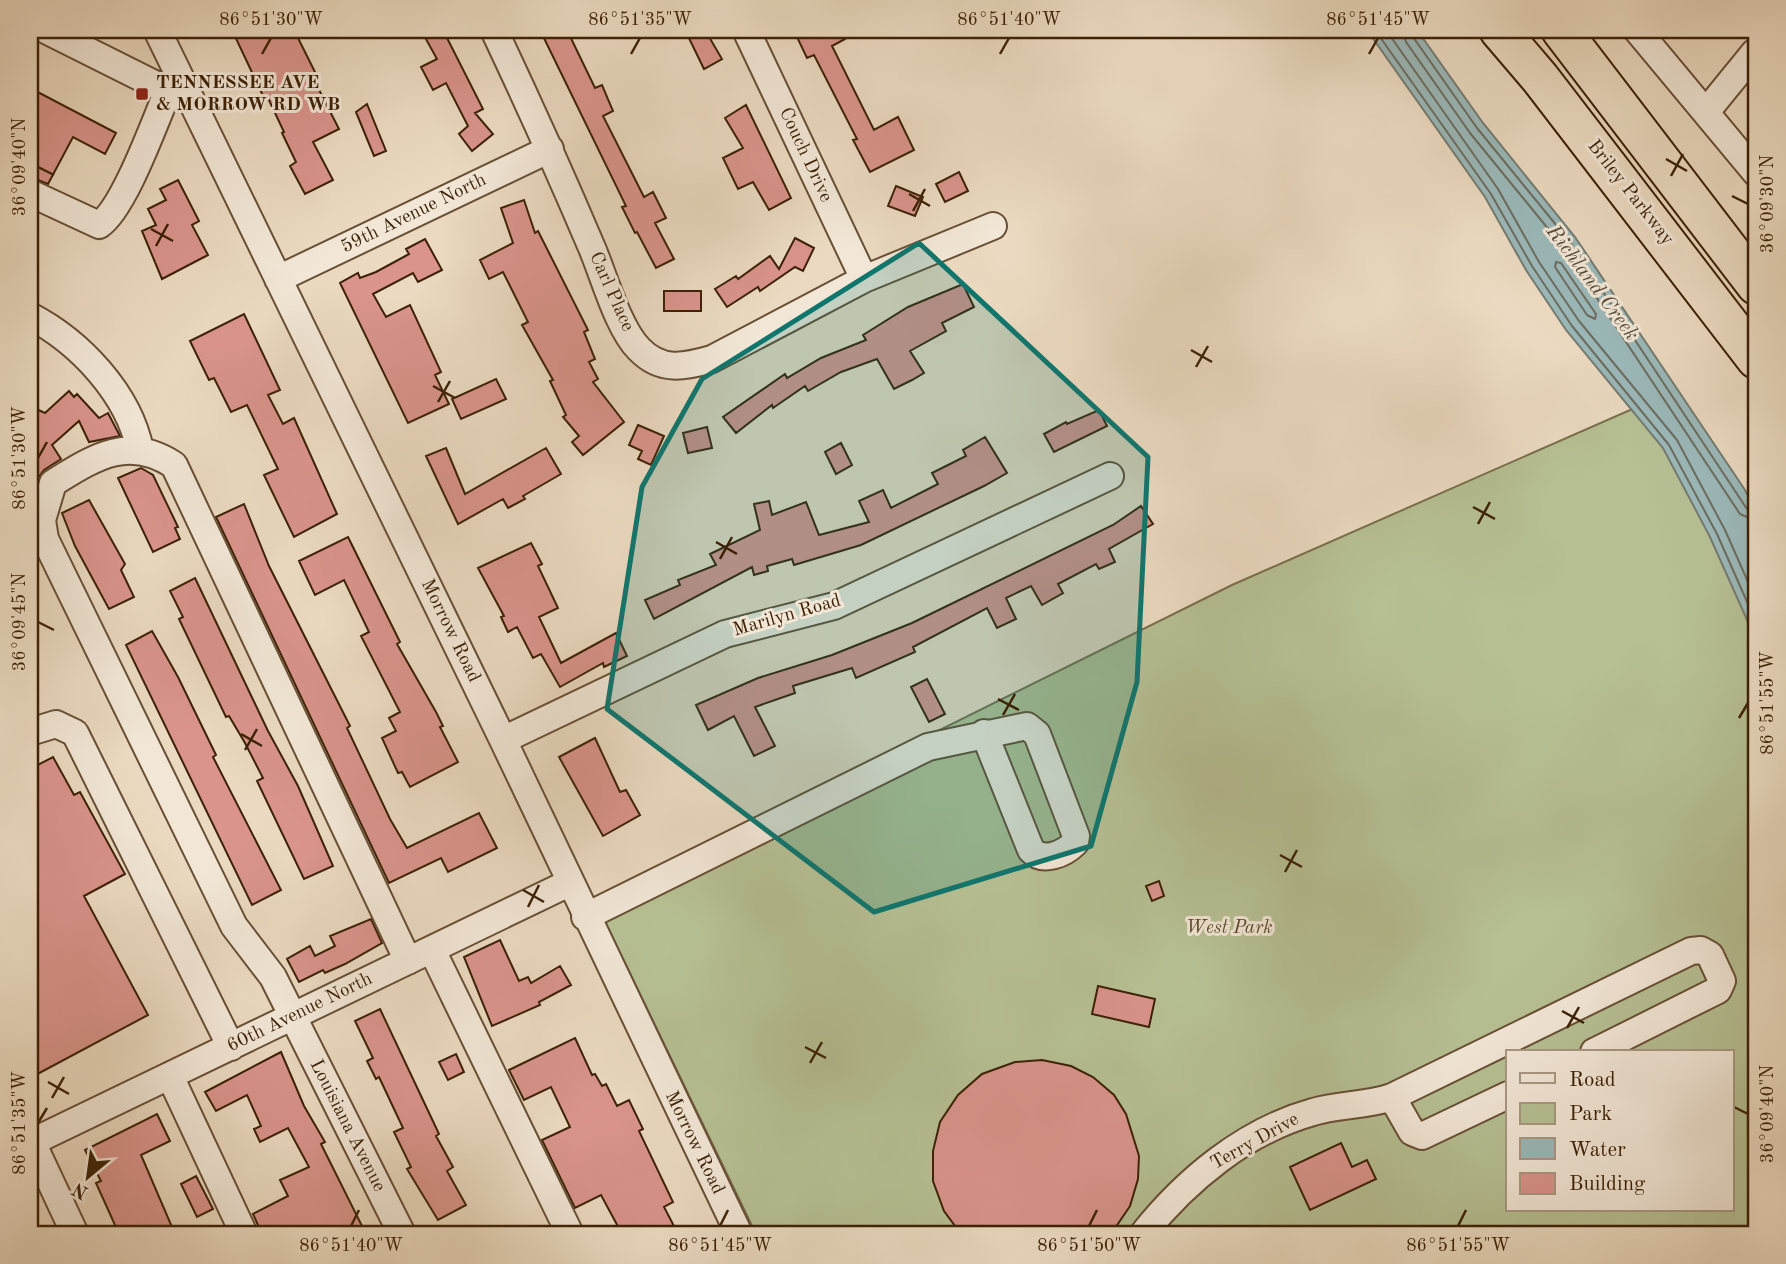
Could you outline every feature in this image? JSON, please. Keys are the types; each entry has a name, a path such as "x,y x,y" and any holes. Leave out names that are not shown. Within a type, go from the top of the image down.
{"highway":[{"name":"Briley Parkway","path":"1499,30 1540,78 1756,359"},
{"path":"1562,31 1756,285"}],"street":[{"path":"46,30 193,103"},
{"name":"Morrow Road","path":"158,30 503,740 738,1234"},
{"name":"Carl Place","path":"494,30 550,149 622,321 638,349 663,367 689,365 712,359 864,279 993,226"},
{"name":"Couch Drive","path":"747,30 864,279"},
{"path":"1637,30 1756,173"},
{"path":"1706,113 1754,53"},
{"path":"30,193 99,225 106,220 127,183 168,91"},
{"name":"59th Avenue North","path":"278,279 550,149"},
{"path":"30,316 44,323 98,369 123,401 140,450 153,452 174,465 408,961"},
{"name":"Louisiana Avenue","path":"140,450 128,449 83,464 53,483 42,520 45,539 234,926 273,976 402,1234"},
{"name":"Marilyn Road","path":"503,740 725,634 834,606 1110,476"},
{"path":"30,732 56,724 75,733 231,1047"},
{"path":"585,917 928,747 984,733 1027,726 1034,729 1076,836 1075,843 1069,849 1045,858 1036,856 1031,850 984,733"},
{"name":"60th Avenue North","path":"31,1142 569,883"},
{"path":"432,950 570,1234"},
{"name":"Terry Drive","path":"1143,1234 1191,1181 1261,1135 1309,1113 1392,1097 1691,951 1701,950 1710,955 1722,981 1718,990 1598,1050"},
{"path":"170,1076 244,1234"},
{"path":"1392,1097 1412,1132 1422,1136 1506,1096"},
{"path":"31,1142 75,1234"}],"highlighted area":[{"path":"919,243 1148,457 1137,682 1091,846 874,912 607,709 642,487 702,379"}],"green space":[{"name":"West Park","path":"1646,403 1756,582 1756,1212 1752,1234 756,1234 595,901 1232,585"}],"water":[{"name":"Richland Creek","path":"1367,30 1417,30 1483,123 1575,237 1745,490 1756,511 1756,640 1710,537 1663,448 1566,330 1526,270 1485,197"},
{"path":"1756,1179 1756,1234 1749,1234"}],"building":[{"path":"232,30 294,30 316,74 312,76 339,129 313,142 333,180 305,194 290,166 296,162 282,133 284,132 268,98 265,100"},
{"path":"421,30 443,30 483,109 475,113 493,134 472,151 459,134 468,126 446,83 433,90 421,67 437,59"},
{"path":"540,30 567,30 595,88 602,85 613,111 603,116 644,197 653,192 666,218 655,223 674,259 656,268 637,232 635,233 622,207 626,206"},
{"path":"685,30 705,30 722,59 704,69"},
{"path":"807,30 840,30 845,39 832,46 874,130 898,117 914,150 870,172 853,140 857,139 814,55 807,58 796,35"},
{"path":"30,88 116,133 105,154 73,137 48,184 30,177"},
{"path":"367,104 386,151 374,156 356,112"},
{"path":"746,105 791,198 769,210 753,182 738,189 723,158 743,148 725,118"},
{"path":"959,172 968,191 945,202 936,184"},
{"path":"178,180 199,221 192,225 208,255 162,279 142,231 156,225 148,209 166,200 160,189"},
{"path":"896,186 923,197 915,216 888,206"},
{"path":"524,200 535,233 538,231 588,330 584,332 595,359 589,362 598,379 593,382 624,422 583,455 572,442 579,436 563,417 566,415 550,381 553,380 522,325 528,322 503,272 489,279 480,260 513,243 501,208"},
{"path":"795,238 814,248 803,271 795,267 760,291 758,287 727,307 715,289 736,276 738,279 770,256 779,269"},
{"path":"425,239 442,270 418,282 413,273 373,294 386,317 410,305 441,372 435,375 449,404 408,423 340,283 358,273 360,278 376,272 409,254 406,249"},
{"path":"963,284 974,307 942,323 946,331 910,351 924,373 912,380 894,389 877,359 841,372 808,391 805,386 773,408 772,405 736,433 723,417 785,374 787,378 821,358 866,340 863,335 908,307"},
{"path":"664,291 701,291 701,311 664,311"},
{"path":"244,314 280,390 268,395 283,424 294,418 337,514 294,537 264,475 278,469 247,405 231,412 214,378 209,380 190,341"},
{"path":"496,379 506,399 461,419 452,399"},
{"path":"69,391 74,397 77,394 99,418 108,413 120,436 89,442 79,421 52,445 61,459 44,470 30,488 30,406 45,413"},
{"path":"1099,410 1107,426 1054,452 1044,434 1066,422 1067,424"},
{"path":"638,425 664,436 651,465 638,459 642,451 629,445"},
{"path":"707,427 712,448 688,453 683,433"},
{"path":"985,437 1007,473 984,486 861,545 794,565 792,559 767,566 768,571 754,575 752,567 654,619 645,600 680,585 678,580 716,565 710,554 760,530 754,504 769,501 772,515 806,502 819,535 869,522 859,501 883,490 891,508 938,484 932,473 966,456 963,450"},
{"path":"841,443 852,465 836,474 825,452"},
{"path":"446,448 465,494 546,448 561,474 508,508 503,499 458,524 426,456"},
{"path":"141,468 153,475 178,527 175,528 180,539 153,552 118,478"},
{"path":"89,500 125,564 121,570 134,597 109,609 75,546 62,513"},
{"path":"244,504 269,566 350,726 347,728 390,819 407,848 479,813 497,848 448,872 441,858 389,883 216,517"},
{"path":"1141,506 1153,524 1109,549 1115,562 1099,569 1096,564 1058,584 1063,593 1042,605 1031,586 1006,598 1016,619 997,628 987,608 913,647 915,652 856,678 852,668 793,686 795,693 755,707 775,746 754,756 734,716 708,730 696,705 758,678 832,655 912,623 1113,525"},
{"path":"348,537 400,642 397,644 436,712 443,726 440,727 458,762 410,787 402,772 398,773 382,738 396,731 389,718 400,712 361,636 369,632 344,580 315,595 299,561"},
{"path":"531,543 542,564 538,566 558,608 539,617 561,663 616,633 627,656 604,667 603,663 560,687 541,654 533,658 517,627 508,632 501,617 504,616 478,568"},
{"path":"195,578 268,731 298,786 333,866 304,879 257,781 263,778 229,716 226,717 179,619 183,617 170,591"},
{"path":"152,631 178,677 216,755 213,757 281,890 252,905 126,645"},
{"path":"927,679 945,714 929,722 911,687"},
{"path":"595,738 620,792 626,790 640,815 603,836 559,757"},
{"path":"53,757 74,795 80,792 125,874 84,896 148,1015 30,1078 30,769"},
{"path":"1159,881 1164,896 1152,901 1146,886"},
{"path":"371,919 382,943 345,964 325,973 323,970 299,982 287,959 310,946 315,956 335,946 330,936"},
{"path":"500,940 519,981 528,977 531,983 560,966 571,985 539,1002 540,1005 492,1026 464,957"},
{"path":"1098,986 1155,999 1149,1027 1092,1014"},
{"path":"380,1009 439,1134 436,1136 453,1167 447,1171 466,1205 438,1220 407,1169 411,1167 394,1132 403,1128 379,1077 376,1079 367,1061 373,1058 355,1021"},
{"path":"575,1038 592,1075 595,1074 602,1086 606,1084 617,1106 629,1100 643,1129 639,1131 673,1202 664,1207 675,1228 663,1234 622,1234 601,1195 575,1208 542,1140 570,1127 551,1087 524,1100 509,1070"},
{"path":"281,1052 304,1106 325,1142 321,1144 366,1234 262,1234 253,1214 288,1196 280,1180 309,1167 288,1128 260,1142 254,1129 261,1126 247,1095 216,1111 205,1092"},
{"path":"456,1054 464,1072 448,1080 439,1062"},
{"path":"1042,1060 1071,1066 1093,1077 1114,1095 1126,1114 1139,1156 1138,1179 1130,1206 1111,1234 961,1234 944,1211 933,1181 933,1151 940,1122 958,1095 982,1074 1015,1062"},
{"path":"157,1114 170,1141 141,1155 172,1227 157,1234 119,1234 96,1183 101,1181 85,1150"},
{"path":"1341,1143 1352,1167 1367,1160 1376,1179 1310,1210 1290,1167"},
{"path":"196,1176 213,1209 197,1217 181,1184"}],"place":[{"name":"TENNESSEE AVE & MORROW RD WB","path":"142,94"}]}
